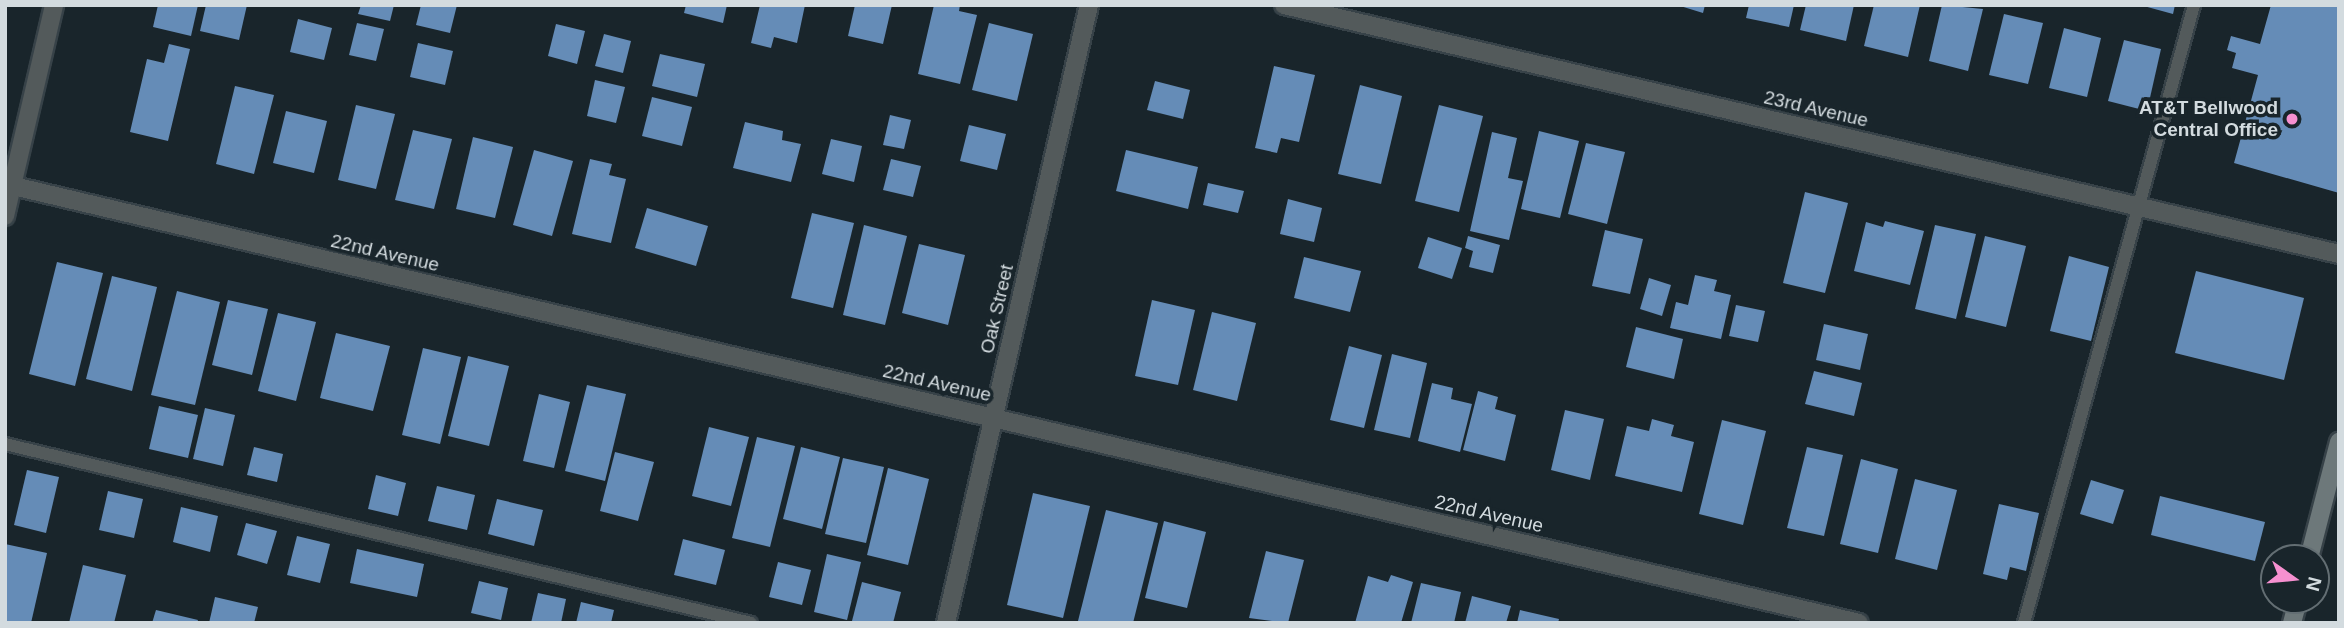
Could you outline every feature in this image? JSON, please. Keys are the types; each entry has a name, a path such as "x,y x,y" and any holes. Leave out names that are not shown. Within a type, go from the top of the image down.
{"main road":[{"path":"2312,544 2339,442"}],"street":[{"path":"5,216 9,185 54,5"},
{"name":"Oak Street","path":"946,623 1089,5"},
{"name":"23rd Avenue","path":"1284,5 2339,254"},
{"name":"22nd Avenue","path":"9,185 1859,623"}],"lane":[{"path":"2024,623 2194,5"},
{"path":"5,444 751,623"}],"building":[{"path":"158,5 198,5 191,36 153,27"},
{"path":"206,5 247,5 239,40 200,31"},
{"path":"361,5 394,5 390,21 358,14"},
{"path":"421,5 457,5 450,33 416,25"},
{"path":"686,5 727,5 723,23 684,13"},
{"path":"760,5 805,5 797,43 774,37 771,48 751,43"},
{"path":"855,5 892,5 883,44 848,36"},
{"path":"934,5 960,5 959,11 977,15 960,84 918,74"},
{"path":"1677,5 1705,5 1703,13"},
{"path":"1749,5 1794,5 1789,27 1746,18"},
{"path":"1806,5 1854,5 1846,41 1800,30"},
{"path":"1874,5 1920,5 1908,57 1864,46"},
{"path":"1942,5 1983,9 1968,71 1929,61"},
{"path":"2140,5 2175,5 2173,14"},
{"name":"AT&T Bellwood Central Office","path":"2271,5 2339,5 2339,193 2234,163 2258,75 2232,68 2236,53 2227,50 2231,36 2260,44"},
{"path":"2004,14 2043,23 2028,84 1989,75"},
{"path":"298,19 332,28 324,60 290,52"},
{"path":"357,23 384,29 376,61 349,55"},
{"path":"989,23 1033,34 1017,101 972,90"},
{"path":"556,24 585,31 577,64 548,56"},
{"path":"2064,28 2101,38 2087,97 2049,88"},
{"path":"604,34 631,41 623,73 595,66"},
{"path":"2124,40 2161,49 2147,111 2108,101"},
{"path":"418,43 453,51 445,85 410,77"},
{"path":"169,44 190,49 168,141 130,132 147,59 164,63"},
{"path":"660,54 705,64 697,97 652,86"},
{"path":"1274,66 1315,75 1299,142 1281,138 1277,153 1255,148"},
{"path":"595,80 625,87 616,123 587,116"},
{"path":"1155,81 1190,90 1183,119 1147,110"},
{"path":"1360,85 1402,96 1381,184 1338,174"},
{"path":"235,86 274,95 254,174 216,164"},
{"path":"652,97 692,107 682,146 642,136"},
{"path":"356,105 395,114 376,189 338,180"},
{"path":"1439,105 1483,116 1459,212 1415,201"},
{"path":"286,111 327,121 314,173 273,163"},
{"path":"890,115 911,120 904,149 883,145"},
{"path":"745,122 783,131 782,140 801,144 791,182 733,168"},
{"path":"969,125 1006,134 997,170 960,161"},
{"path":"413,130 452,139 434,209 395,200"},
{"path":"1539,131 1579,141 1560,218 1521,209"},
{"path":"1492,132 1517,138 1508,178 1523,181 1509,240 1470,231"},
{"path":"473,137 513,147 495,218 456,209"},
{"path":"831,139 862,146 854,182 822,174"},
{"path":"1586,143 1625,152 1607,224 1568,214"},
{"path":"534,150 573,161 552,236 513,225"},
{"path":"1126,150 1198,167 1188,209 1116,191"},
{"path":"590,159 612,164 609,175 626,179 611,243 572,234"},
{"path":"891,159 921,166 913,197 883,190"},
{"path":"1208,183 1244,191 1238,213 1203,205"},
{"path":"1805,192 1848,203 1825,293 1783,283"},
{"path":"1288,199 1322,208 1314,242 1280,234"},
{"path":"647,208 708,226 696,266 635,248"},
{"path":"812,213 854,223 833,308 791,298"},
{"path":"1885,221 1924,231 1910,285 1854,271 1866,222 1883,227"},
{"path":"864,225 907,236 885,325 843,315"},
{"path":"1935,225 1976,234 1956,319 1915,309"},
{"path":"1605,230 1643,239 1630,294 1592,286"},
{"path":"1468,236 1500,245 1493,273 1469,267 1473,251 1465,248"},
{"path":"1985,236 2026,246 2006,327 1965,317"},
{"path":"1428,237 1462,248 1452,279 1418,268"},
{"path":"919,244 965,255 948,325 902,313"},
{"path":"2069,256 2109,267 2091,341 2050,331"},
{"path":"1304,257 1361,271 1350,312 1294,298"},
{"path":"57,262 103,273 75,386 29,374"},
{"path":"2196,271 2304,298 2284,380 2175,353"},
{"path":"1695,275 1717,280 1714,291 1731,295 1721,339 1670,328 1676,302 1688,305"},
{"path":"112,276 157,287 132,391 86,379"},
{"path":"1649,278 1671,285 1662,316 1640,309"},
{"path":"177,291 220,302 195,405 151,395"},
{"path":"228,300 268,309 252,375 212,365"},
{"path":"1152,300 1195,310 1178,385 1135,376"},
{"path":"1736,305 1765,311 1758,342 1729,336"},
{"path":"1212,312 1256,323 1237,401 1193,390"},
{"path":"278,313 316,322 296,401 258,391"},
{"path":"1824,324 1868,334 1860,370 1816,360"},
{"path":"1636,327 1683,339 1674,379 1626,367"},
{"path":"336,333 390,346 373,411 320,398"},
{"path":"1349,346 1382,355 1364,428 1330,420"},
{"path":"423,348 461,357 440,444 402,435"},
{"path":"1392,354 1427,363 1410,438 1374,430"},
{"path":"468,356 509,366 489,446 448,436"},
{"path":"1814,371 1862,383 1854,416 1805,404"},
{"path":"1432,383 1453,388 1451,399 1472,404 1460,452 1418,441"},
{"path":"587,385 626,394 605,481 565,471"},
{"path":"1478,391 1498,397 1495,409 1516,415 1505,461 1463,450"},
{"path":"539,394 570,402 554,468 523,461"},
{"path":"159,406 198,415 188,458 149,449"},
{"path":"205,408 235,415 223,466 193,459"},
{"path":"1565,410 1604,419 1590,480 1551,470"},
{"path":"1652,419 1674,425 1671,436 1694,442 1682,492 1615,476 1627,426 1649,431"},
{"path":"1722,420 1766,431 1743,525 1699,514"},
{"path":"709,427 749,437 731,506 692,496"},
{"path":"757,437 795,446 770,547 732,538"},
{"path":"254,447 283,454 277,482 247,475"},
{"path":"801,447 840,457 822,529 783,519"},
{"path":"1807,447 1843,455 1824,536 1787,528"},
{"path":"615,452 654,462 638,521 600,511"},
{"path":"843,458 884,467 866,543 825,534"},
{"path":"1861,459 1898,469 1878,553 1840,544"},
{"path":"888,468 929,479 908,565 867,555"},
{"path":"27,470 59,477 46,533 14,525"},
{"path":"376,475 406,483 398,516 368,509"},
{"path":"1915,479 1957,490 1937,570 1895,559"},
{"path":"2091,480 2124,490 2113,524 2080,514"},
{"path":"437,486 475,495 467,530 428,521"},
{"path":"108,491 143,499 134,538 99,530"},
{"path":"1033,493 1090,506 1063,618 1007,605"},
{"path":"2160,496 2265,522 2255,561 2151,535"},
{"path":"497,499 543,510 534,546 488,534"},
{"path":"1999,504 2039,513 2026,571 2010,567 2007,580 1983,574"},
{"path":"181,507 218,516 210,552 173,542"},
{"path":"1106,510 1158,523 1133,623 1078,621"},
{"path":"1164,521 1206,532 1187,608 1145,598"},
{"path":"246,523 277,531 267,564 237,555"},
{"path":"297,536 330,544 320,583 287,575"},
{"path":"683,539 725,550 716,585 674,575"},
{"path":"5,544 47,553 31,623 5,623"},
{"path":"357,549 424,564 417,597 350,583"},
{"path":"1266,551 1304,560 1288,623 1249,618"},
{"path":"827,554 861,562 847,620 814,612"},
{"path":"778,562 811,570 802,605 769,597"},
{"path":"83,565 126,575 114,623 69,623"},
{"path":"1391,575 1413,582 1401,623 1355,623 1368,576 1388,582"},
{"path":"479,581 508,588 501,620 471,613"},
{"path":"862,582 901,592 893,623 852,621"},
{"path":"1421,583 1461,592 1454,623 1411,623"},
{"path":"538,593 566,599 561,623 531,623"},
{"path":"1472,596 1511,606 1506,623 1465,623"},
{"path":"215,597 258,607 254,623 209,623"},
{"path":"581,602 614,610 611,623 576,623"},
{"path":"156,610 198,620 197,623 152,623"},
{"path":"1520,610 1559,619 1558,623 1517,623"}],"place":[{"name":"AT&T Bellwood Central Office","path":"2292,119"}]}
